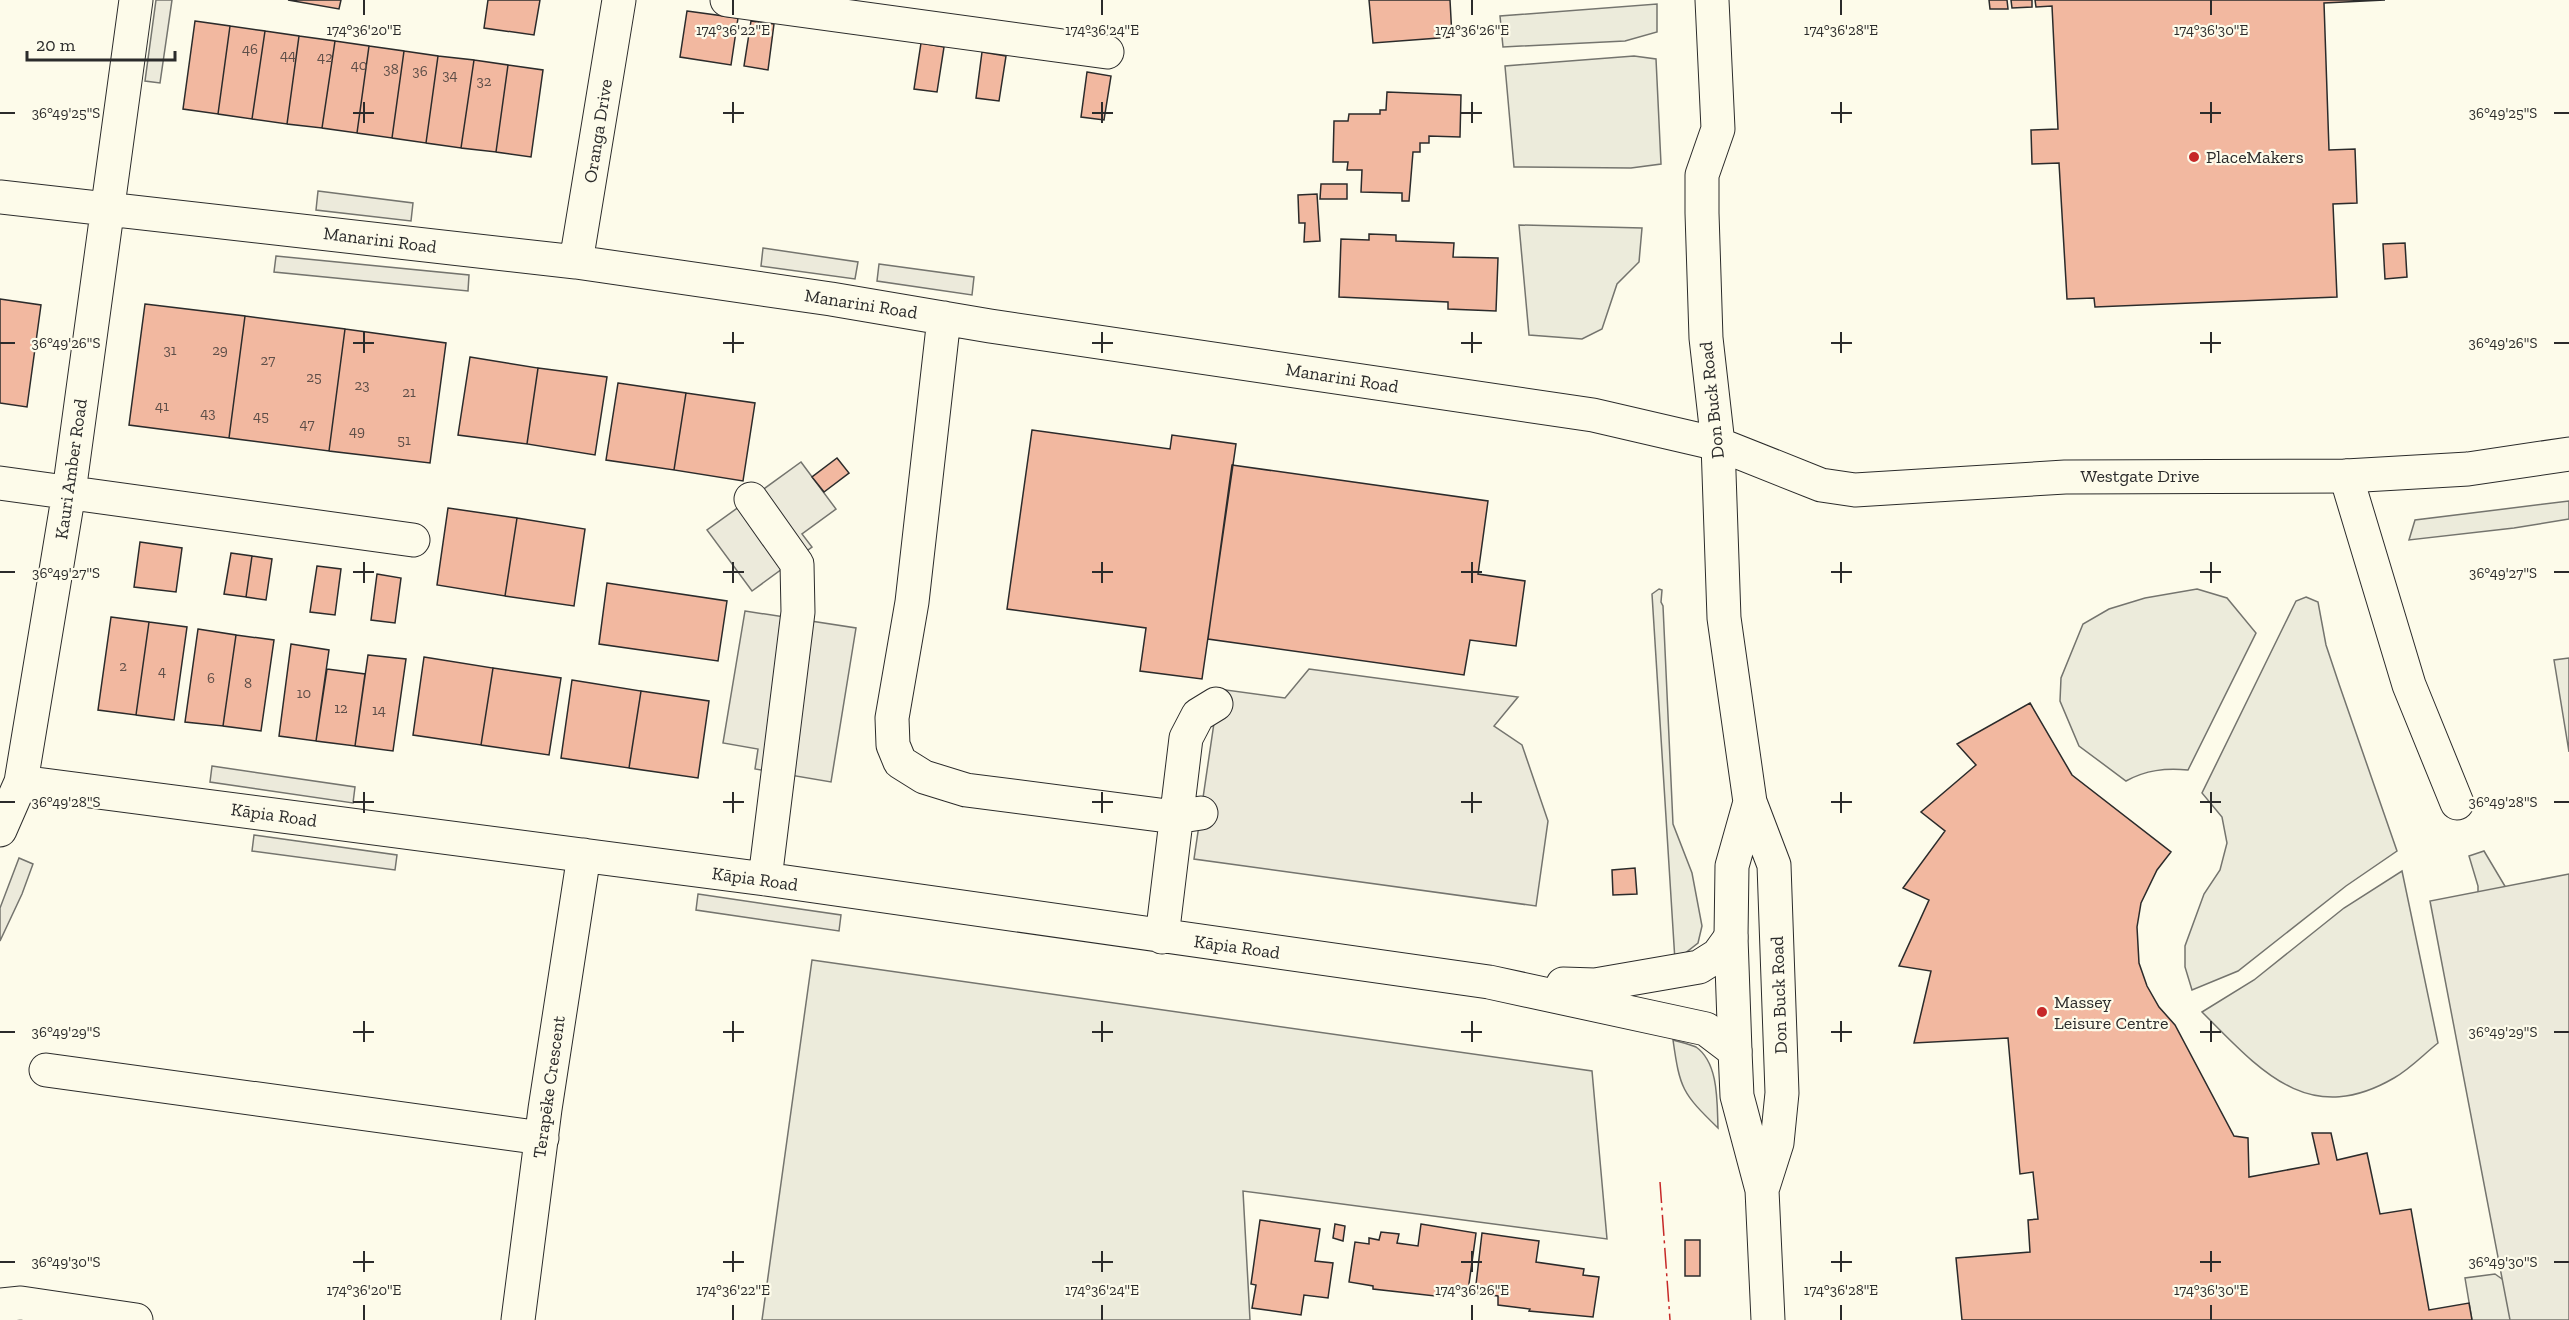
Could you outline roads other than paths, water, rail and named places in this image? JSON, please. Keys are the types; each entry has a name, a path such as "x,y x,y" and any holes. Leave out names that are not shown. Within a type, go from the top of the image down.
{"street":[{"name":"Kauri Amber Road","path":"0,830 21,782 69,492 136,0"},
{"name":"Oranga Drive","path":"576,262 619,0"},
{"path":"727,0 1107,52"},
{"name":"Don Buck Road","path":"1712,0 1718,129 1702,175 1706,338 1718,444 1724,618 1750,802 1774,865 1782,1045 1782,1093 1777,1143 1762,1190"},
{"name":"Manarini Road","path":"0,197 576,262 1593,416 1718,444"},
{"path":"944,318 912,602 892,718 893,745 900,762 924,777 966,790 1188,815"},
{"name":"Westgate Drive","path":"1718,444 1821,485 1855,490 2065,477 2346,476 2468,469 2569,454"},
{"path":"2346,476 2409,685 2457,803"},
{"path":"0,483 412,540"},
{"path":"751,499 798,564 798,612 765,879"},
{"path":"1162,937 1188,815 1186,738 1198,715 1216,704"},
{"name":"Kāpia Road","path":"21,782 765,879 1489,982 1706,1029 1735,1051"},
{"name":"Don Buck Road","path":"1750,802 1732,866 1731,937 1737,1096 1762,1190 1768,1320"},
{"name":"Terapēke Crescent","path":"518,1320 542,1138 584,855"},
{"name":"Kāpia Road","path":"1489,982 1595,985 1699,967 1718,955 1731,937"},
{"path":"46,1070 542,1138"},
{"path":"0,1305 21,1303 136,1320"}],"place":[{"name":"PlaceMakers","path":"2194,157"},
{"name":"Massey Leisure Centre","path":"2042,1012"}]}
